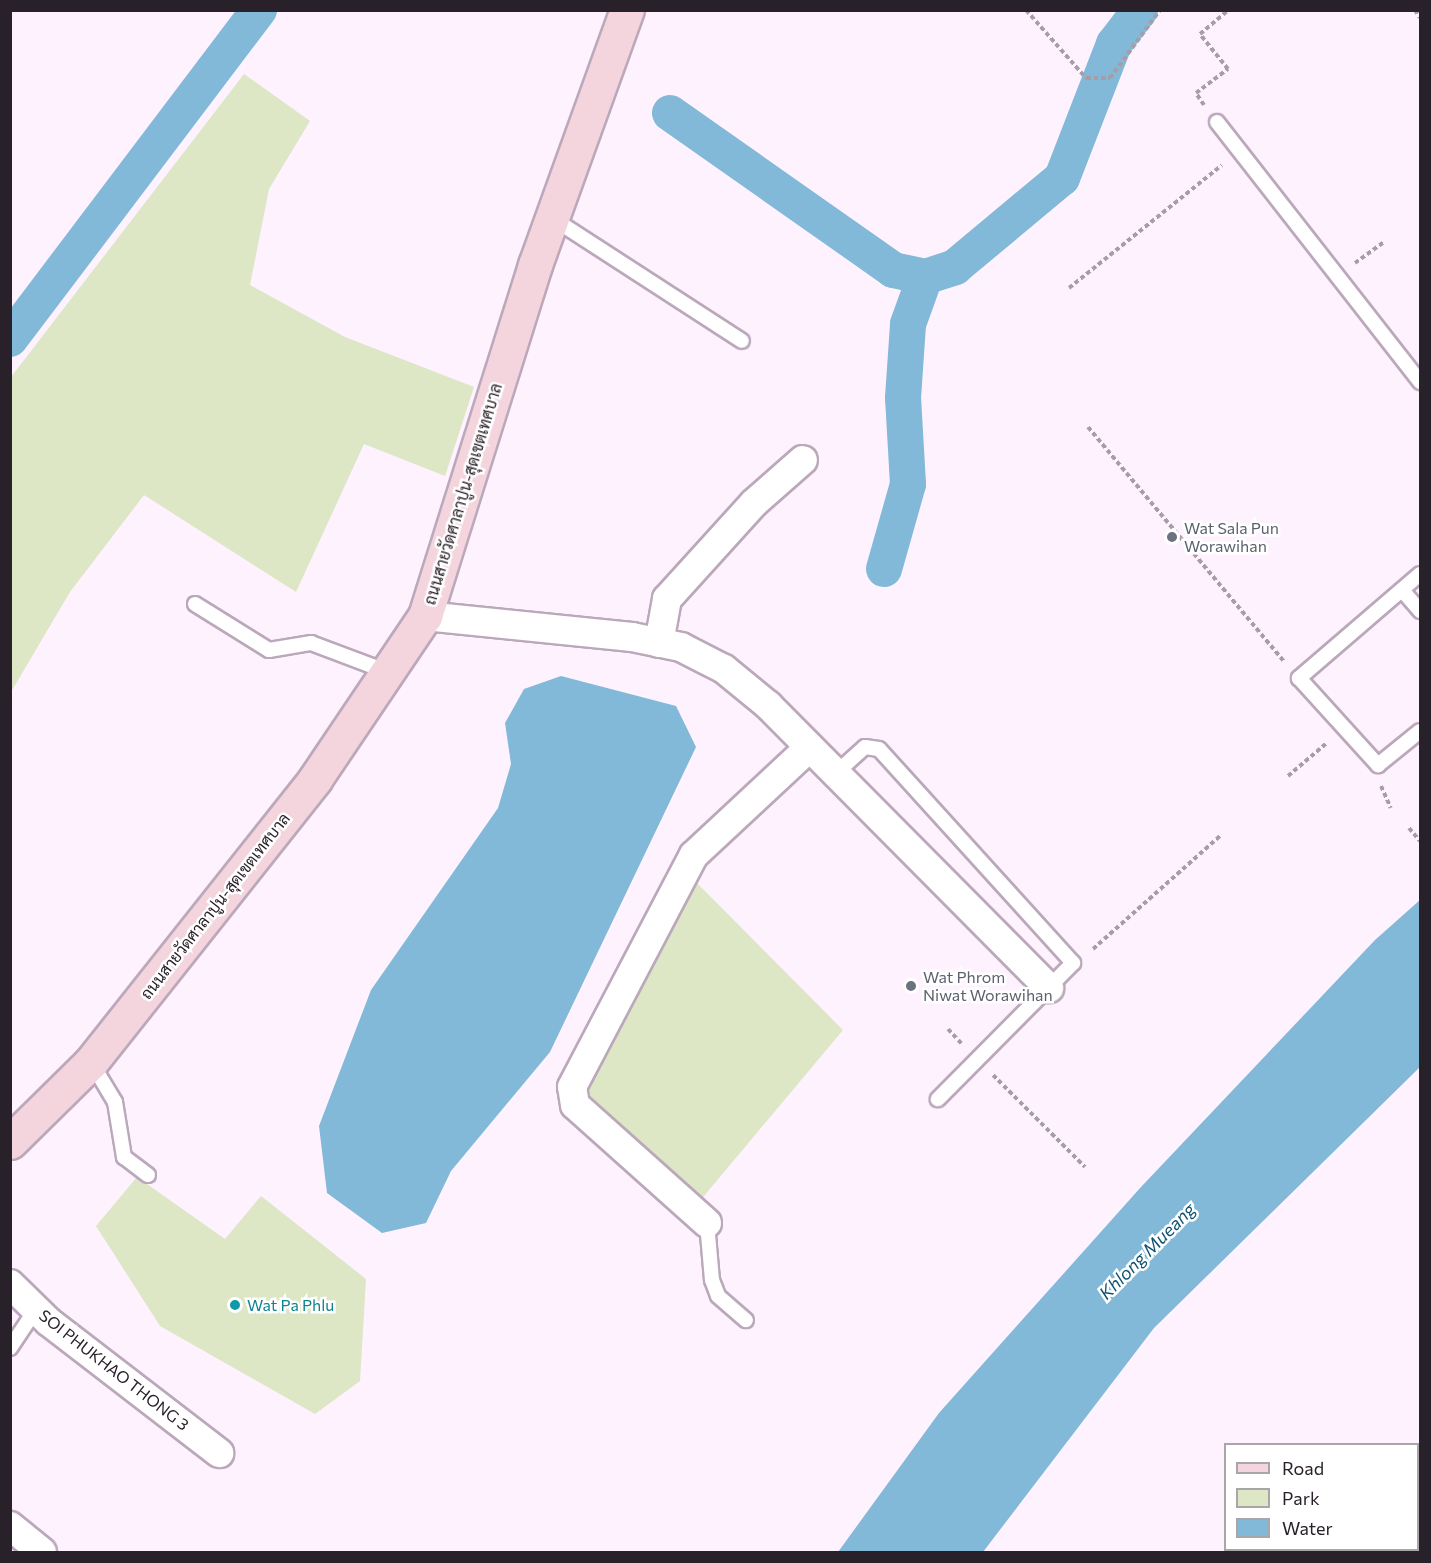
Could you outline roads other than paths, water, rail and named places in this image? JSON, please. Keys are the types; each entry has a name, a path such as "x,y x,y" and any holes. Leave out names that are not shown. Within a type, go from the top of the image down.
{"street":[{"name":"ถนนสายวัดศาลาปูน-สุดเขตเทศบาล","path":"10,1142 91,1062 315,779 390,673 425,616 552,218 627,10"},
{"path":"659,643 668,599 754,503 803,460"},
{"path":"425,616 659,643 681,647 724,669 810,747 1049,988"},
{"path":"707,1223 575,1105 572,1087 694,855 810,747"},
{"name":"SOI PHUKHAO THONG 3","path":"10,1284 36,1309 219,1453"},
{"path":"10,1526 42,1552"}],"lane":[{"path":"1217,122 1336,278 1420,382"},
{"path":"552,218 741,341"},
{"path":"1420,574 1299,678 1378,765 1420,731"},
{"path":"1402,590 1420,611"},
{"path":"195,604 269,650 311,643 390,673"},
{"path":"836,773 865,747 879,748 1073,963 938,1099"},
{"path":"91,1062 115,1102 124,1157 148,1175"},
{"path":"707,1223 718,1296 746,1320"},
{"path":"10,1348 36,1309"}],"water":[{"path":"561,676 676,706 696,747 550,1052 451,1171 426,1223 382,1233 327,1193 319,1126 371,990 498,808 511,764 505,723 524,689"},
{"name":"Khlong Mueang","path":"1420,900 1420,1067 1154,1328 983,1552 838,1552 939,1413 1141,1187 1375,940"}],"waterway":[{"path":"10,339 259,10"},
{"path":"670,113 893,270 925,277 955,267 1062,178 1114,44 1140,10"},
{"path":"884,569 908,484 903,398 908,324 925,277"}],"place":[{"name":"Wat Sala Pun Worawihan","path":"1172,537"},
{"name":"Wat Phrom Niwat Worawihan","path":"911,986"},
{"name":"Wat Pa Phlu","path":"235,1305"}]}
